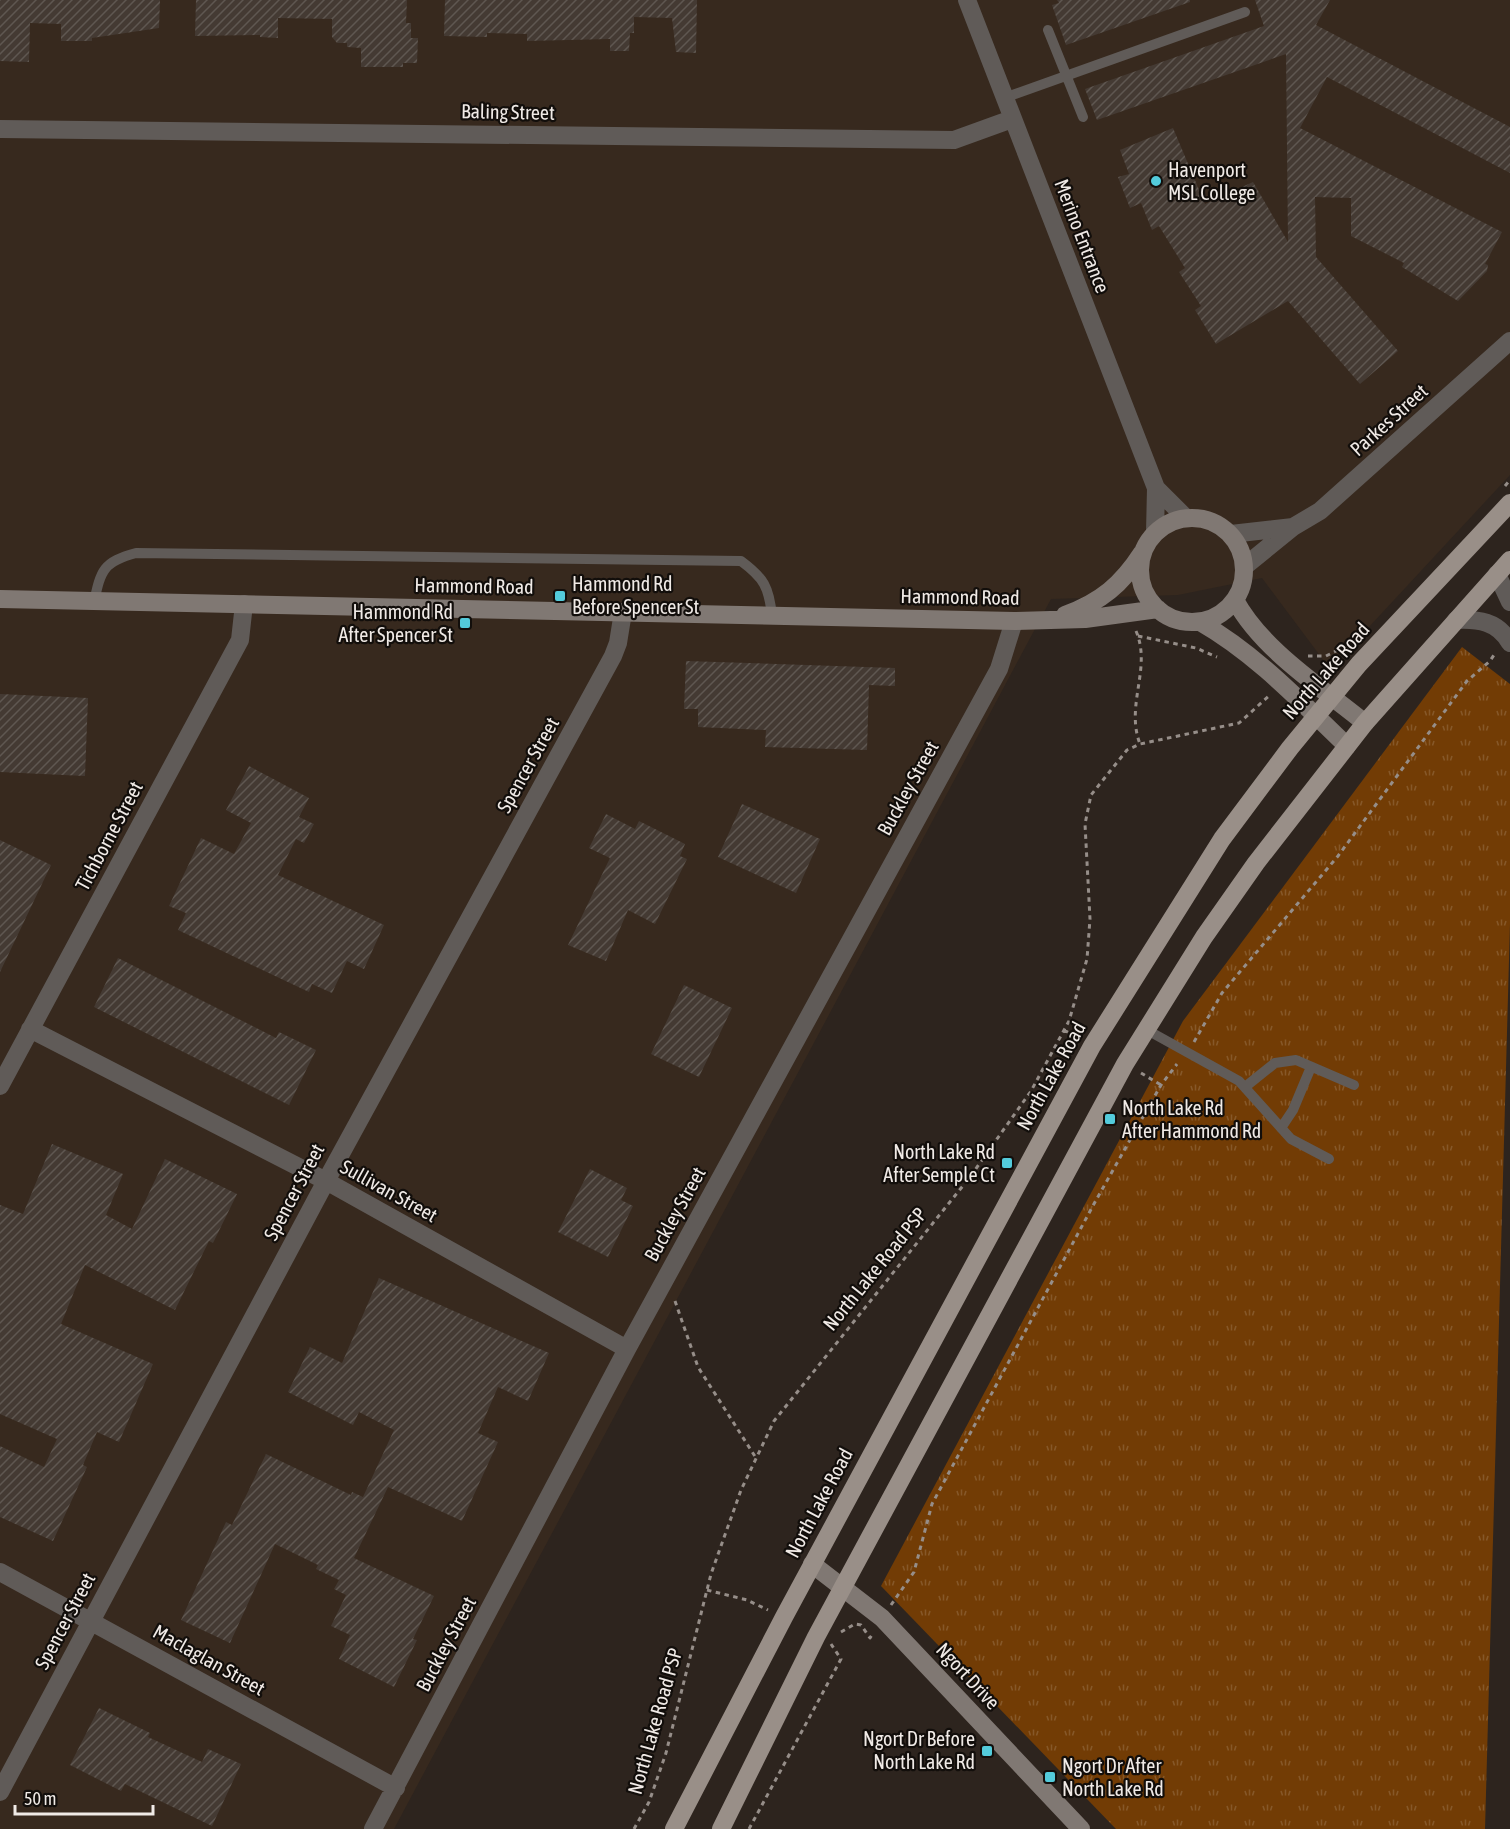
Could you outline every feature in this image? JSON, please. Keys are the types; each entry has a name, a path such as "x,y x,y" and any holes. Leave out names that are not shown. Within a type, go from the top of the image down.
{"main road":[{"name":"North Lake Road","path":"674,1829 812,1564 1123,994 1222,838 1316,716 1359,664 1510,503"},
{"path":"1200,622 1226,610 1235,600 1243,584 1245,566 1240,549 1231,534 1218,524 1202,518 1186,518 1169,523 1155,533 1144,550 1140,566 1147,597 1158,609 1178,620 1200,622 1226,636 1251,656 1347,746"},
{"name":"Hammond Road","path":"1055,618 1099,601 1118,586 1144,550"},
{"path":"721,1829 844,1586 1119,1075 1204,937 1256,863 1365,723 1510,560"},
{"name":"Hammond Road","path":"0,599 1014,621 1055,618 1085,620 1158,609"},
{"path":"1235,600 1247,621 1263,639 1365,723"},
{"name":"Ngort Drive","path":"812,1564 844,1586 882,1618 1081,1829"}],"street":[{"name":"Merino Entrance","path":"968,0 1004,99 1156,488 1155,533"},
{"name":"Baling Street","path":"0,129 954,140 1012,119"},
{"name":"Parkes Street","path":"1245,566 1293,527 1336,498 1510,341"},
{"name":"Merino Entrance","path":"1156,488 1186,518"},
{"name":"Parkes Street","path":"1231,534 1293,527"},
{"path":"1497,574 1510,602"},
{"name":"Tichborne Street","path":"0,1086 240,640 244,604"},
{"name":"Spencer Street","path":"0,1792 326,1180 613,656 621,631 622,612"},
{"path":"1456,620 1475,619 1493,624 1508,639"},
{"name":"Buckley Street","path":"373,1829 627,1349 999,669 1014,621"},
{"name":"Sullivan Street","path":"30,1029 326,1180 627,1349"},
{"name":"Maclaglan Street","path":"0,1572 396,1788"}],"lane":[{"path":"1004,99 1067,74 1245,12"},
{"path":"1048,30 1083,117"},
{"path":"94,602 101,572 115,559 136,553 741,561 757,573 770,592 772,616"},
{"path":"1147,1030 1187,1051 1245,1088 1291,1139 1329,1159"},
{"path":"1245,1088 1275,1063 1296,1060 1354,1085"},
{"path":"1281,1128 1293,1110 1311,1067"}],"path":[{"path":"1131,614 1138,636 1140,676 1133,712 1134,729 1140,744"},
{"path":"1138,636 1196,648 1222,658"},
{"path":"838,1635 846,1627 855,1624 861,1625 870,1638 914,1572 932,1504 1155,1095 1202,1030 1222,993 1338,856 1467,681 1490,661 1508,639"},
{"name":"North Lake Road PSP","path":"634,1829 649,1802 666,1753 711,1574 741,1490 774,1422 970,1177 1031,1091 1068,1021 1087,959 1090,919 1085,824 1091,795 1127,750 1140,744 1239,723 1268,696"},
{"path":"666,1277 698,1367 756,1458"}],"shaded area":[{"path":"0,0 1510,0 1510,475 1330,669 1262,578 1178,595 1051,599 394,1829 0,1829"}],"green space":[{"path":"1462,647 1510,684 1510,923 1485,1829 1116,1829 881,1586 1183,1021"}],"building":[{"path":"0,0 160,0 159,28 92,38 92,41 61,41 61,24 30,23 29,62 0,61"},
{"path":"196,0 407,0 406,23 411,23 411,38 418,38 417,63 403,63 403,67 361,67 361,48 347,47 347,43 337,43 332,37 332,19 278,18 278,38 260,37 260,35 195,36"},
{"path":"445,0 697,0 696,53 676,52 672,18 634,17 634,33 630,33 629,51 610,51 610,39 527,41 527,34 487,33 487,37 444,36"},
{"path":"1057,0 1190,0 1190,2 1066,45 1052,5 1059,3"},
{"path":"1255,0 1330,0 1316,25 1510,127 1510,173 1327,77 1300,128 1502,232 1485,264 1488,265 1487,271 1458,301 1402,267 1404,263 1351,236 1351,198 1315,197 1316,257 1398,351 1360,384 1288,301 1216,344 1195,310 1201,306 1179,272 1185,268 1159,226 1152,230 1141,203 1130,208 1118,177 1129,174 1120,150 1173,128 1205,204 1253,182 1288,242 1286,54 1097,120 1085,89 1264,26"},
{"path":"686,661 895,668 895,686 869,685 867,750 765,747 766,730 698,727 698,709 684,709"},
{"path":"0,694 88,698 85,776 0,772"},
{"path":"249,766 309,798 299,817 314,824 304,843 296,839 278,875 384,925 364,969 347,961 332,993 312,984 309,992 178,930 186,913 169,906 201,838 234,854 251,823 226,810"},
{"path":"742,804 820,839 796,893 718,857"},
{"path":"606,814 635,829 639,821 685,844 680,856 687,859 655,924 628,910 606,961 568,945 610,858 589,848"},
{"path":"0,840 51,865 0,972"},
{"path":"118,958 276,1038 279,1032 316,1050 289,1105 94,1007"},
{"path":"684,985 732,1008 699,1077 651,1054"},
{"path":"52,1144 123,1174 106,1215 132,1229 165,1159 237,1194 213,1243 209,1241 175,1310 85,1265 61,1324 153,1364 119,1442 97,1432 83,1465 87,1467 53,1541 0,1517 0,1446 44,1467 57,1439 0,1414 0,1205 23,1214"},
{"path":"590,1169 627,1188 621,1200 633,1206 608,1257 558,1232"},
{"path":"379,1278 549,1353 528,1401 498,1387 478,1433 498,1442 462,1521 388,1487 354,1558 434,1596 413,1639 417,1640 394,1687 339,1659 350,1635 331,1626 346,1595 334,1589 339,1580 316,1569 318,1565 275,1544 230,1643 181,1620 226,1522 232,1525 266,1454 351,1495 352,1492 363,1497 394,1430 359,1412 353,1425 288,1392 310,1347 342,1363"},
{"path":"99,1708 150,1733 148,1737 202,1762 208,1749 241,1764 212,1826 125,1784 121,1791 70,1765"}],"place":[{"name":"Havenport MSL College","path":"1156,181"},
{"name":"Hammond Rd Before Spencer St","path":"560,596"},
{"name":"Hammond Rd After Spencer St","path":"465,623"},
{"name":"North Lake Rd After Hammond Rd","path":"1110,1119"},
{"name":"North Lake Rd After Semple Ct","path":"1007,1163"},
{"name":"Ngort Dr Before North Lake Rd","path":"987,1751"},
{"name":"Ngort Dr After North Lake Rd","path":"1050,1777"}]}
